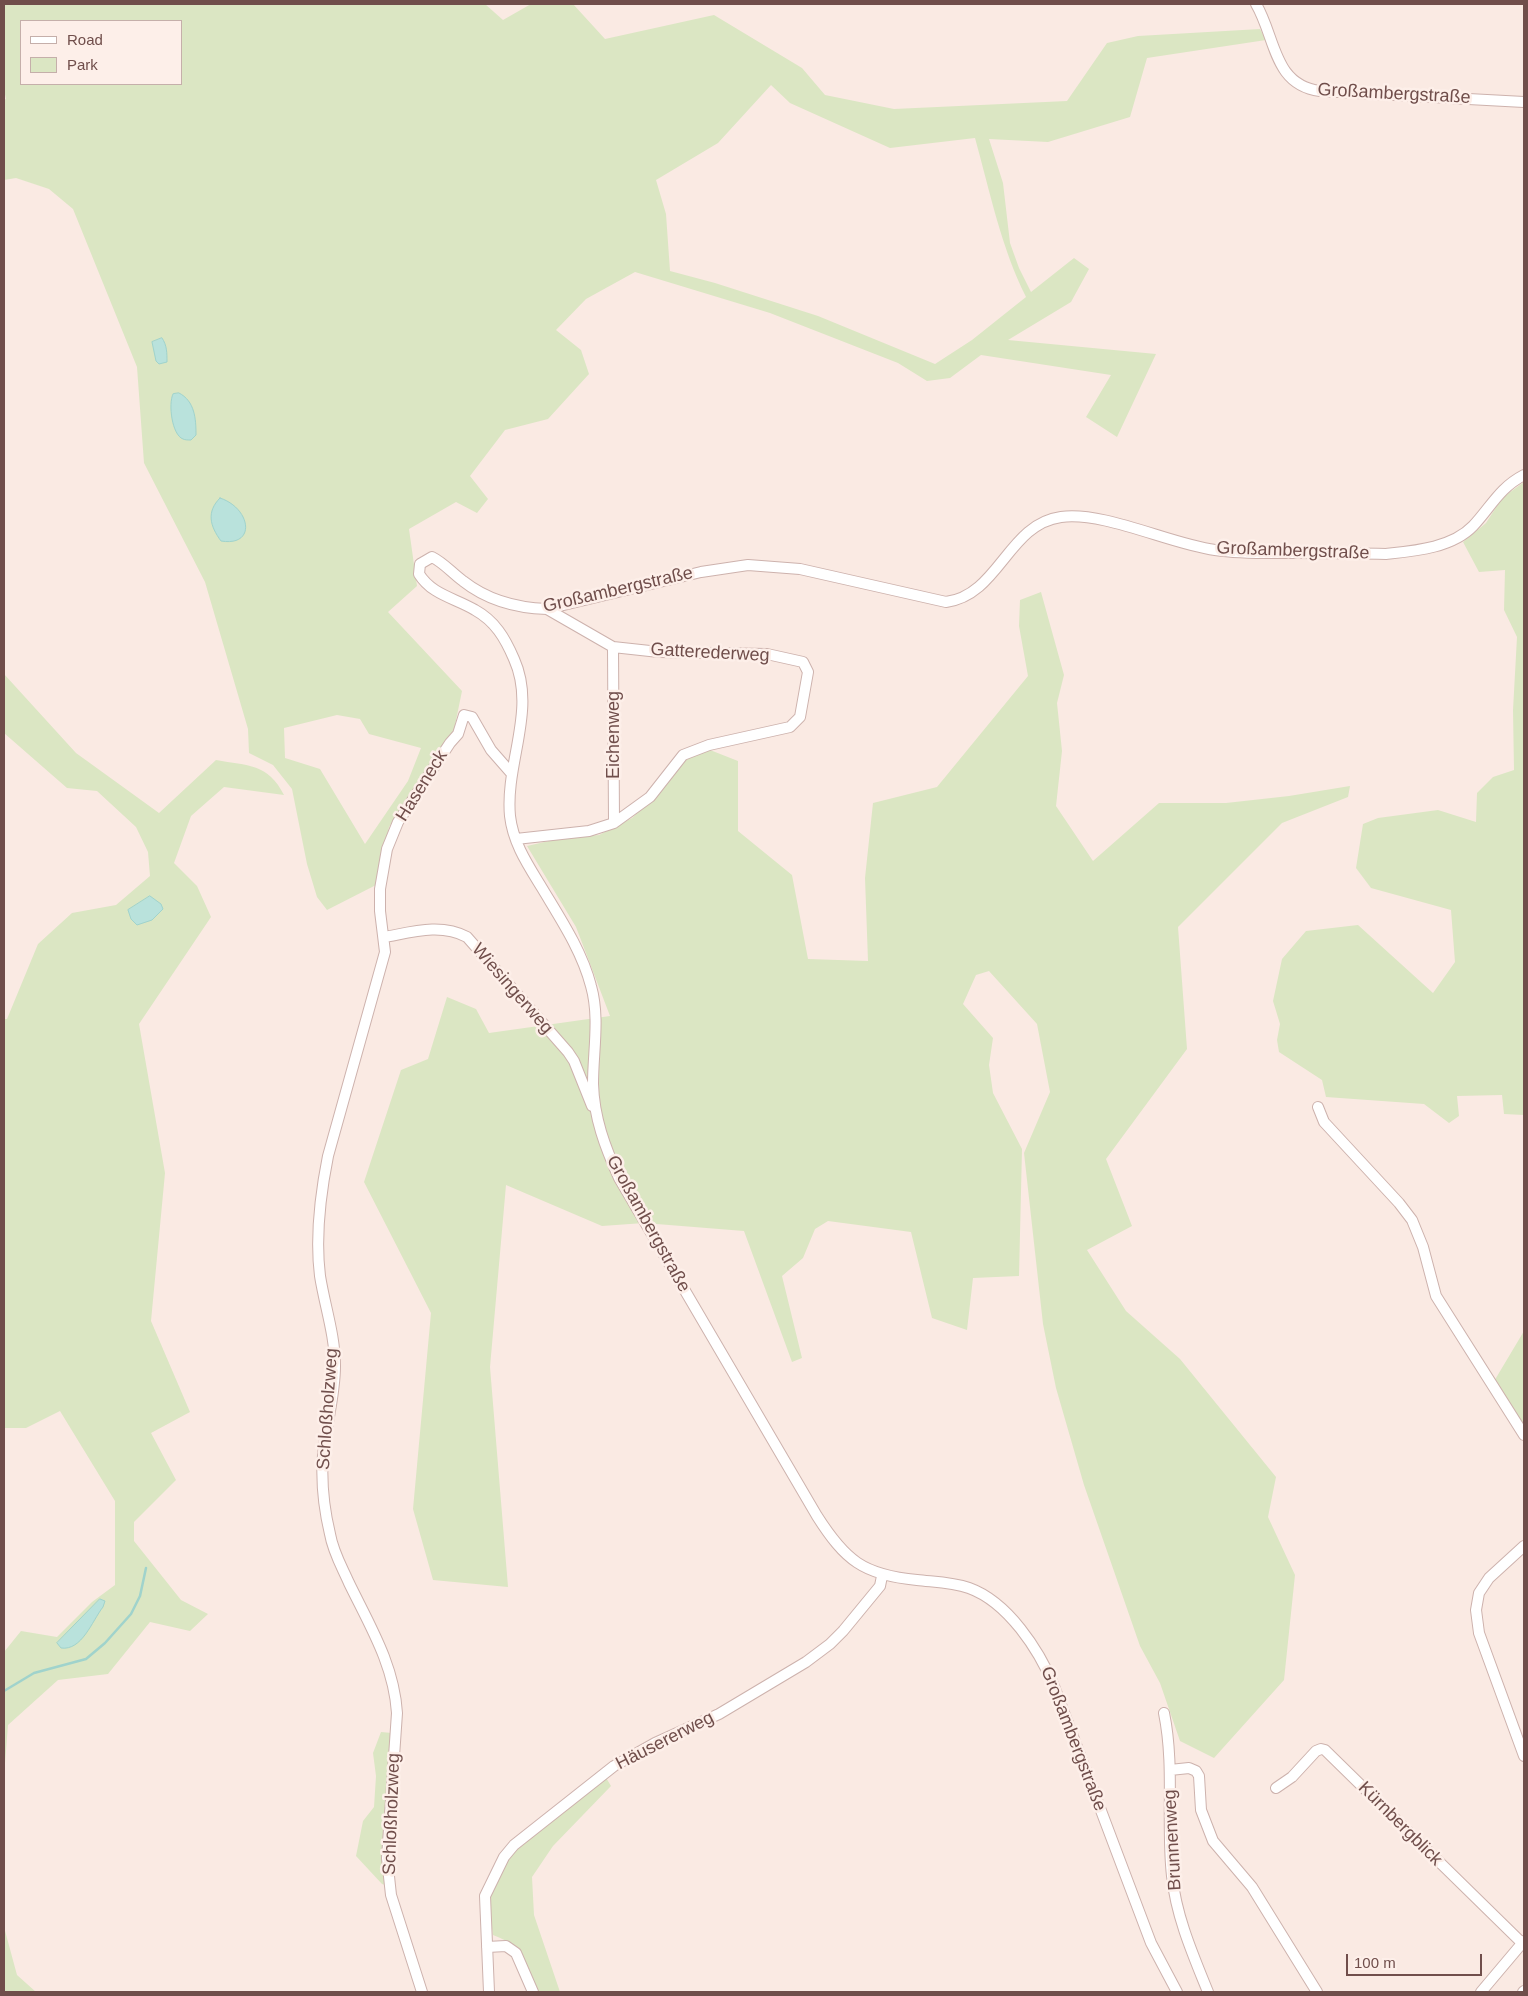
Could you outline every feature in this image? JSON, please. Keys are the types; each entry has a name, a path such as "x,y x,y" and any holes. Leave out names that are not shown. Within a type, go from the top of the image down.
{"street":[{"name":"Großambergstraße","path":"1256,4 1266,22 1284,72 1305,89 1320,92 1524,102"},
{"name":"Großambergstraße","path":"1177,1992 1151,1943 1048,1672 1026,1635 990,1599 970,1588 941,1582 882,1576 851,1560 831,1538 623,1185 607,1151 595,1115 593,1084 596,1022 591,985 576,949 521,853 510,815 512,774 520,733 522,707 521,677 502,634 493,622 474,609 429,587 418,574 420,564 432,558 441,561 465,583 486,596 517,606 547,610 701,572 748,565 800,569 946,602 955,601 979,588 1022,536 1046,520 1060,517 1089,518 1201,548 1230,552 1386,554 1408,552 1437,546 1458,538 1472,528 1496,496 1524,475"},
{"name":"Gatterederweg","path":"516,839 589,832 614,823 650,797 683,755 709,745 790,727 800,717 808,672 803,662 767,654 659,652 613,647 547,610"},
{"name":"Eichenweg","path":"613,647 614,823"},
{"name":"Haseneck","path":"385,937 380,911 380,889 387,849 398,822 450,742 458,734 464,716 472,717 491,750 512,774"},
{"name":"Wiesingerweg","path":"385,937 420,930 439,929 456,931 467,937 568,1052 574,1061 595,1115"},
{"name":"Schloßholzweg","path":"385,937 385,952 380,975 362,1029 322,1185 318,1222 320,1274 334,1343 335,1367 322,1474 330,1536 336,1556 392,1673 397,1713 387,1858 389,1880 395,1911 408,1942 422,1992"},
{"path":"1318,1107 1324,1122 1399,1202 1412,1220 1423,1247 1436,1296 1524,1435"},
{"path":"1524,1546 1489,1578 1479,1593 1476,1610 1479,1633 1524,1756"},
{"name":"Häusererweg","path":"489,1992 485,1896 504,1857 514,1845 614,1766 655,1743 727,1710 778,1680 830,1644 880,1586 882,1576"},
{"name":"Brunnenweg","path":"1164,1713 1168,1734 1171,1853 1175,1896 1208,1992"},
{"name":"Kürnbergblick","path":"1276,1788 1292,1777 1316,1751 1325,1750 1523,1942"},
{"path":"1170,1770 1189,1768 1199,1776 1201,1810 1213,1841 1252,1887 1317,1992"},
{"path":"1481,1992 1523,1942"},
{"path":"487,1947 506,1946 516,1953 533,1992"}],"green space":[{"path":"4,4 485,4 503,20 531,4 573,4 605,39 714,15 802,68 825,95 894,109 1067,101 1107,43 1138,36 1260,29 1266,40 1147,58 1130,117 1048,142 989,139 1003,183 1010,243 1019,268 1031,292 1074,258 1089,269 1071,302 1008,340 1156,354 1117,437 1086,417 1111,375 981,355 950,378 927,381 898,363 770,313 635,272 586,299 556,330 581,350 589,374 548,419 505,430 470,476 488,499 477,513 456,502 409,529 417,586 388,612 462,691 454,730 389,827 378,884 327,910 317,897 307,864 292,789 273,765 249,753 248,729 205,582 144,463 137,367 73,209 49,189 16,178 4,180 4,100 6,99 4,90","holes":["771,85 790,103 890,148 975,138 1003,239 1026,297 972,340 935,364 818,316 715,283 670,271 666,214 656,180 718,143","337,715 360,719 369,734 421,748 408,781 365,844 320,769 285,758 284,728"]},
{"path":"1524,482 1524,1115 1504,1114 1502,1095 1457,1096 1459,1116 1449,1123 1424,1104 1326,1097 1322,1080 1279,1052 1277,1040 1280,1024 1273,1001 1282,959 1306,931 1358,925 1433,993 1455,962 1451,910 1371,888 1356,868 1363,824 1378,818 1438,810 1476,822 1477,793 1493,777 1514,770 1513,710 1517,637 1504,610 1505,570 1479,572 1463,542 1486,523 1502,498"},
{"path":"1041,592 1064,675 1057,703 1062,751 1056,806 1093,861 1159,803 1226,803 1289,796 1350,786 1348,797 1282,823 1178,927 1187,1049 1106,1159 1132,1226 1087,1250 1126,1311 1180,1359 1276,1477 1268,1517 1295,1575 1284,1680 1214,1758 1180,1741 1160,1683 1140,1646 1084,1485 1056,1388 1043,1324 1024,1153 1050,1092 1037,1024 989,971 976,975 963,1004 993,1038 989,1065 993,1093 1022,1149 1019,1276 973,1278 967,1330 932,1318 911,1232 828,1221 815,1229 803,1258 782,1276 802,1358 792,1362 744,1231 644,1223 602,1226 506,1185 490,1367 508,1587 433,1580 413,1509 431,1313 364,1182 401,1070 428,1059 447,997 476,1009 489,1033 610,1016 576,927 527,846 562,838 599,835 632,818 667,784 686,758 710,750 738,761 738,831 792,875 808,959 868,961 865,878 873,803 937,787 1028,676 1019,626 1020,600"},
{"path":"4,674 76,753 159,813 216,760 247,765 264,771 278,785 284,795 224,787 191,816 174,863 197,886 211,917 139,1024 165,1173 151,1321 190,1412 151,1433 176,1480 134,1522 134,1541 181,1600 208,1614 190,1631 150,1622 108,1674 58,1680 8,1725 4,1776 4,1652 21,1631 57,1637 92,1602 115,1585 115,1501 60,1411 26,1428 4,1428 4,1019 7,1019 38,944 72,913 116,905 150,876 148,852 136,827 97,791 67,788 4,733"},
{"path":"1524,1331 1524,1430 1493,1383"},
{"path":"381,1732 392,1733 388,1886 382,1884 356,1856 363,1821 374,1807 376,1776 373,1753"},
{"path":"605,1776 611,1786 553,1846 532,1877 534,1915 560,1992 539,1992 518,1950 503,1939 493,1935 489,1897 495,1879 520,1845 555,1814"},
{"path":"4,1927 17,1975 36,1992 4,1992"}],"water":[{"path":"162,338 166,346 167,362 159,364 156,361 152,342"},
{"path":"179,393 184,396 194,411 196,435 191,440 179,436 172,419 171,405 173,394"},
{"path":"220,498 238,510 246,526 245,533 233,541 221,541 212,524 211,514"},
{"path":"150,896 161,904 163,909 152,920 137,925 131,919 128,910"},
{"path":"100,1599 105,1601 103,1607 86,1634 75,1645 61,1648 57,1643"}],"waterway":[{"path":"4,1691 34,1673 86,1659 105,1643 131,1614 140,1596 146,1568"}]}
